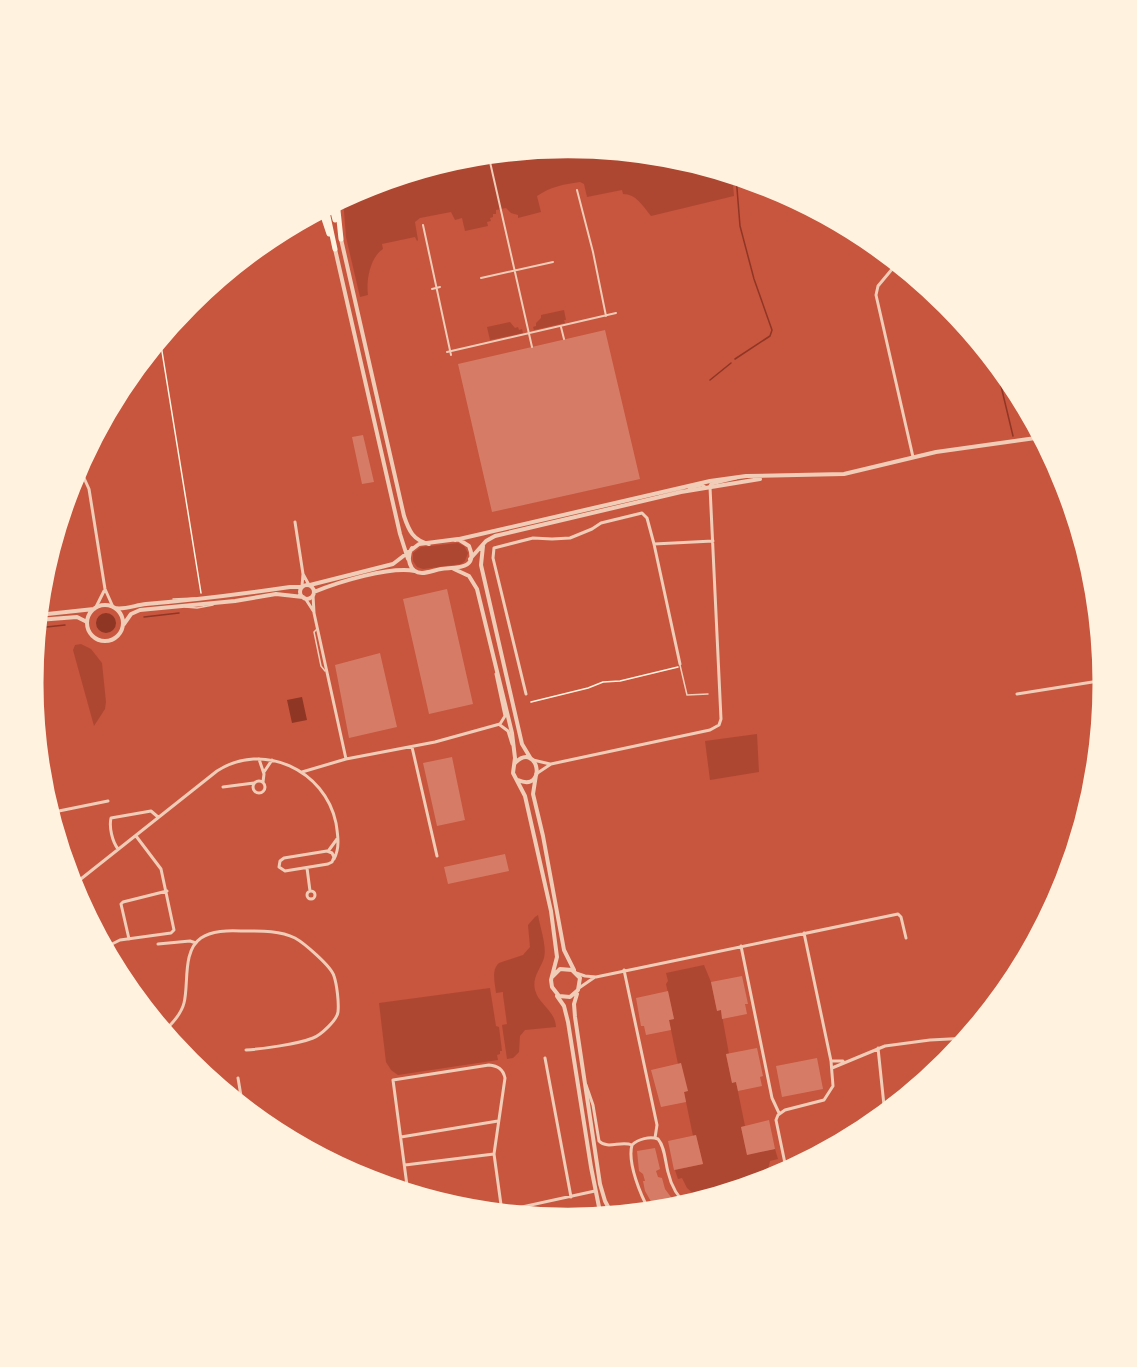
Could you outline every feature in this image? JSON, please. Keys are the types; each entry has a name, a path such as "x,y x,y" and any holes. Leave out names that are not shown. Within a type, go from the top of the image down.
{"main road":[{"path":"338,210 341,239"},
{"path":"333,212 341,239"},
{"path":"328,215 335,249"},
{"path":"324,218 335,249"}],"street":[{"path":"490,163 532,347"},
{"path":"577,190 594,252 606,316"},
{"path":"423,225 439,288 450,352 616,313"},
{"path":"341,239 402,508 413,536 429,544"},
{"path":"335,249 400,534 411,567 416,572"},
{"path":"481,278 553,262"},
{"path":"892,269 877,287 876,295 913,457"},
{"path":"432,289 439,288"},
{"path":"560,326 564,339"},
{"path":"105,586 103,596 87,622 92,636 106,642 118,636 128,616 136,611 182,607 290,587 302,587 384,567 396,562 419,544 455,540 686,485 738,477 844,474 913,457 1034,438"},
{"path":"708,487 711,484 738,477"},
{"path":"47,614 106,605 121,609 137,605 166,603 220,603 276,594 311,598 314,593 342,583 395,570 422,573 464,567 485,543 498,536 708,487 766,477"},
{"path":"84,478 89,489 105,586 124,624"},
{"path":"514,764 522,758 551,764 710,730 719,726 721,718 713,542 708,482 705,482"},
{"path":"686,485 687,488 702,485 708,487"},
{"path":"649,500 655,495 685,489 686,485"},
{"path":"526,694 494,558 494,548 533,538 570,538 602,523 642,513 647,518 654,544 680,664"},
{"path":"295,522 303,574 300,593 314,613"},
{"path":"396,562 402,552 400,534"},
{"path":"455,540 465,542 471,550 472,557 481,565"},
{"path":"654,544 713,542"},
{"path":"485,543 481,565 522,744 537,766 532,787 533,796 563,946 566,957 580,980 574,1007 600,1184 609,1208"},
{"path":"408,559 412,548"},
{"path":"454,569 465,573 474,582 514,750 513,772 525,796 551,911 557,952 551,985 564,1006 568,1022 599,1209"},
{"path":"303,574 314,593 314,613 346,759"},
{"path":"46,619 76,617 87,622"},
{"path":"302,772 346,759 412,747 498,725 505,716 495,668"},
{"path":"1017,694 1095,682"},
{"path":"498,725 508,731 514,750"},
{"path":"412,747 437,856"},
{"path":"259,759 264,774"},
{"path":"80,880 221,768 239,761 259,759 272,759 302,772 316,784 329,802 335,818 338,849 334,859 328,864 307,868 283,871 280,868 279,863 284,858 326,852 332,853 334,859"},
{"path":"254,783 255,791 260,793 265,787 264,774 272,759"},
{"path":"518,780 528,782 551,764"},
{"path":"223,787 263,782"},
{"path":"58,811 108,801"},
{"path":"118,849 113,839 111,818 151,811 158,817"},
{"path":"111,944 120,940 171,933 174,930 161,869 135,836"},
{"path":"326,852 332,848 338,837"},
{"path":"307,868 310,891"},
{"path":"129,939 121,904 166,891"},
{"path":"553,976 563,968 588,976 596,976 898,914 901,917 906,938"},
{"path":"169,1026 181,1012 185,1001 187,966 196,943 201,938 214,933 236,931 266,931 296,938 334,974 338,1014 314,1038 246,1050"},
{"path":"779,1113 821,1102 827,1098 833,1086 831,1061 804,933"},
{"path":"158,944 190,941 196,943"},
{"path":"741,946 772,1098 779,1113 776,1120 785,1163"},
{"path":"624,970 657,1125 655,1138"},
{"path":"555,993 567,997 574,995 596,976"},
{"path":"832,1068 878,1048 896,1044 957,1039"},
{"path":"878,1048 884,1105"},
{"path":"545,1058 571,1197"},
{"path":"831,1061 845,1061"},
{"path":"407,1184 393,1080 489,1065 496,1066 504,1073 505,1084 494,1154 501,1205"},
{"path":"238,1078 241,1095"},
{"path":"585,1083 593,1105 599,1141 605,1145 625,1143 632,1145"},
{"path":"401,1137 498,1121"},
{"path":"646,1204 638,1187 631,1153 632,1145 636,1141 655,1138"},
{"path":"655,1138 661,1144 672,1186 680,1198"},
{"path":"405,1166 494,1154"},
{"path":"522,1208 595,1191"}],"lane":[{"path":"182,607 200,608 220,603"},
{"path":"680,664 687,695 708,694"}],"path":[{"path":"162,350 202,602"},
{"path":"531,702 603,682 620,681 676,668 680,664"}],"shaded area":[{"path":"534,158 603,158 671,167 733,183 734,196 651,216 639,201 623,194 622,190 587,197 584,184 580,182 552,188 537,196 541,212 518,218 518,215 506,208 496,210 496,214 490,218 491,221 487,222 488,226 465,231 462,218 455,220 451,212 420,218 415,222 417,241 415,237 382,244 383,249 375,258 370,270 368,295 360,297 346,237 344,208 399,185 432,175 500,162"},
{"path":"564,310 565,323 534,330 533,327 536,326 541,315"},
{"path":"510,322 515,328 522,329 523,333 490,340 487,327"},
{"path":"458,543 464,546 468,553 461,564 423,569 417,567 413,561 413,553 421,547"},
{"path":"106,613 113,616 116,623 113,630 106,633 99,630 96,623 99,616"},
{"path":"81,644 91,649 102,663 106,702 105,709 94,726 73,650 75,645"},
{"path":"302,697 307,720 292,723 287,700"},
{"path":"757,734 759,772 710,780 705,741"},
{"path":"538,915 545,953 534,985 540,1000 553,1016 556,1027 525,1030 520,1036 519,1052 513,1058 507,1059 502,1025 507,1024 503,992 496,993 495,969 499,963 523,955 530,947 528,925"},
{"path":"704,965 711,982 717,1010 721,1010 729,1054 726,1055 732,1082 736,1082 745,1126 741,1127 747,1154 775,1149 778,1159 770,1161 768,1171 694,1194 687,1188 682,1178 678,1179 675,1170 703,1164 696,1136 693,1136 684,1092 687,1091 681,1064 678,1064 669,1020 674,1019 666,984 668,981 666,973"},
{"path":"490,988 502,1051 497,1055 498,1060 398,1075 391,1070 386,1062 379,1003"}],"building":[{"path":"605,330 640,479 492,512 458,364"},
{"path":"363,435 374,482 362,484 352,437"},
{"path":"447,589 473,704 429,714 403,599"},
{"path":"380,653 397,727 349,738 335,665"},
{"path":"452,757 465,820 437,826 423,763"},
{"path":"505,854 509,871 448,884 444,867"},
{"path":"742,976 748,1004 745,1004 747,1014 722,1019 721,1010 717,1011 711,982"},
{"path":"668,991 674,1019 669,1020 671,1030 646,1035 644,1026 641,1026 636,998"},
{"path":"757,1048 763,1076 760,1077 762,1086 738,1091 736,1082 732,1083 726,1054"},
{"path":"817,1058 823,1089 782,1097 776,1066"},
{"path":"681,1063 688,1091 684,1092 686,1102 661,1107 651,1070"},
{"path":"769,1120 775,1149 747,1155 741,1127"},
{"path":"696,1135 703,1164 674,1170 668,1141"},
{"path":"655,1148 660,1169 656,1171 658,1177 662,1178 665,1189 673,1200 652,1203 645,1191 643,1174 639,1171 637,1151"}],"waterway":[{"path":"735,359 770,336 772,330 754,279 740,226 737,185"},
{"path":"710,380 731,363"},
{"path":"1000,383 1013,436"},
{"path":"144,617 179,613"},
{"path":"46,627 65,625"}]}
